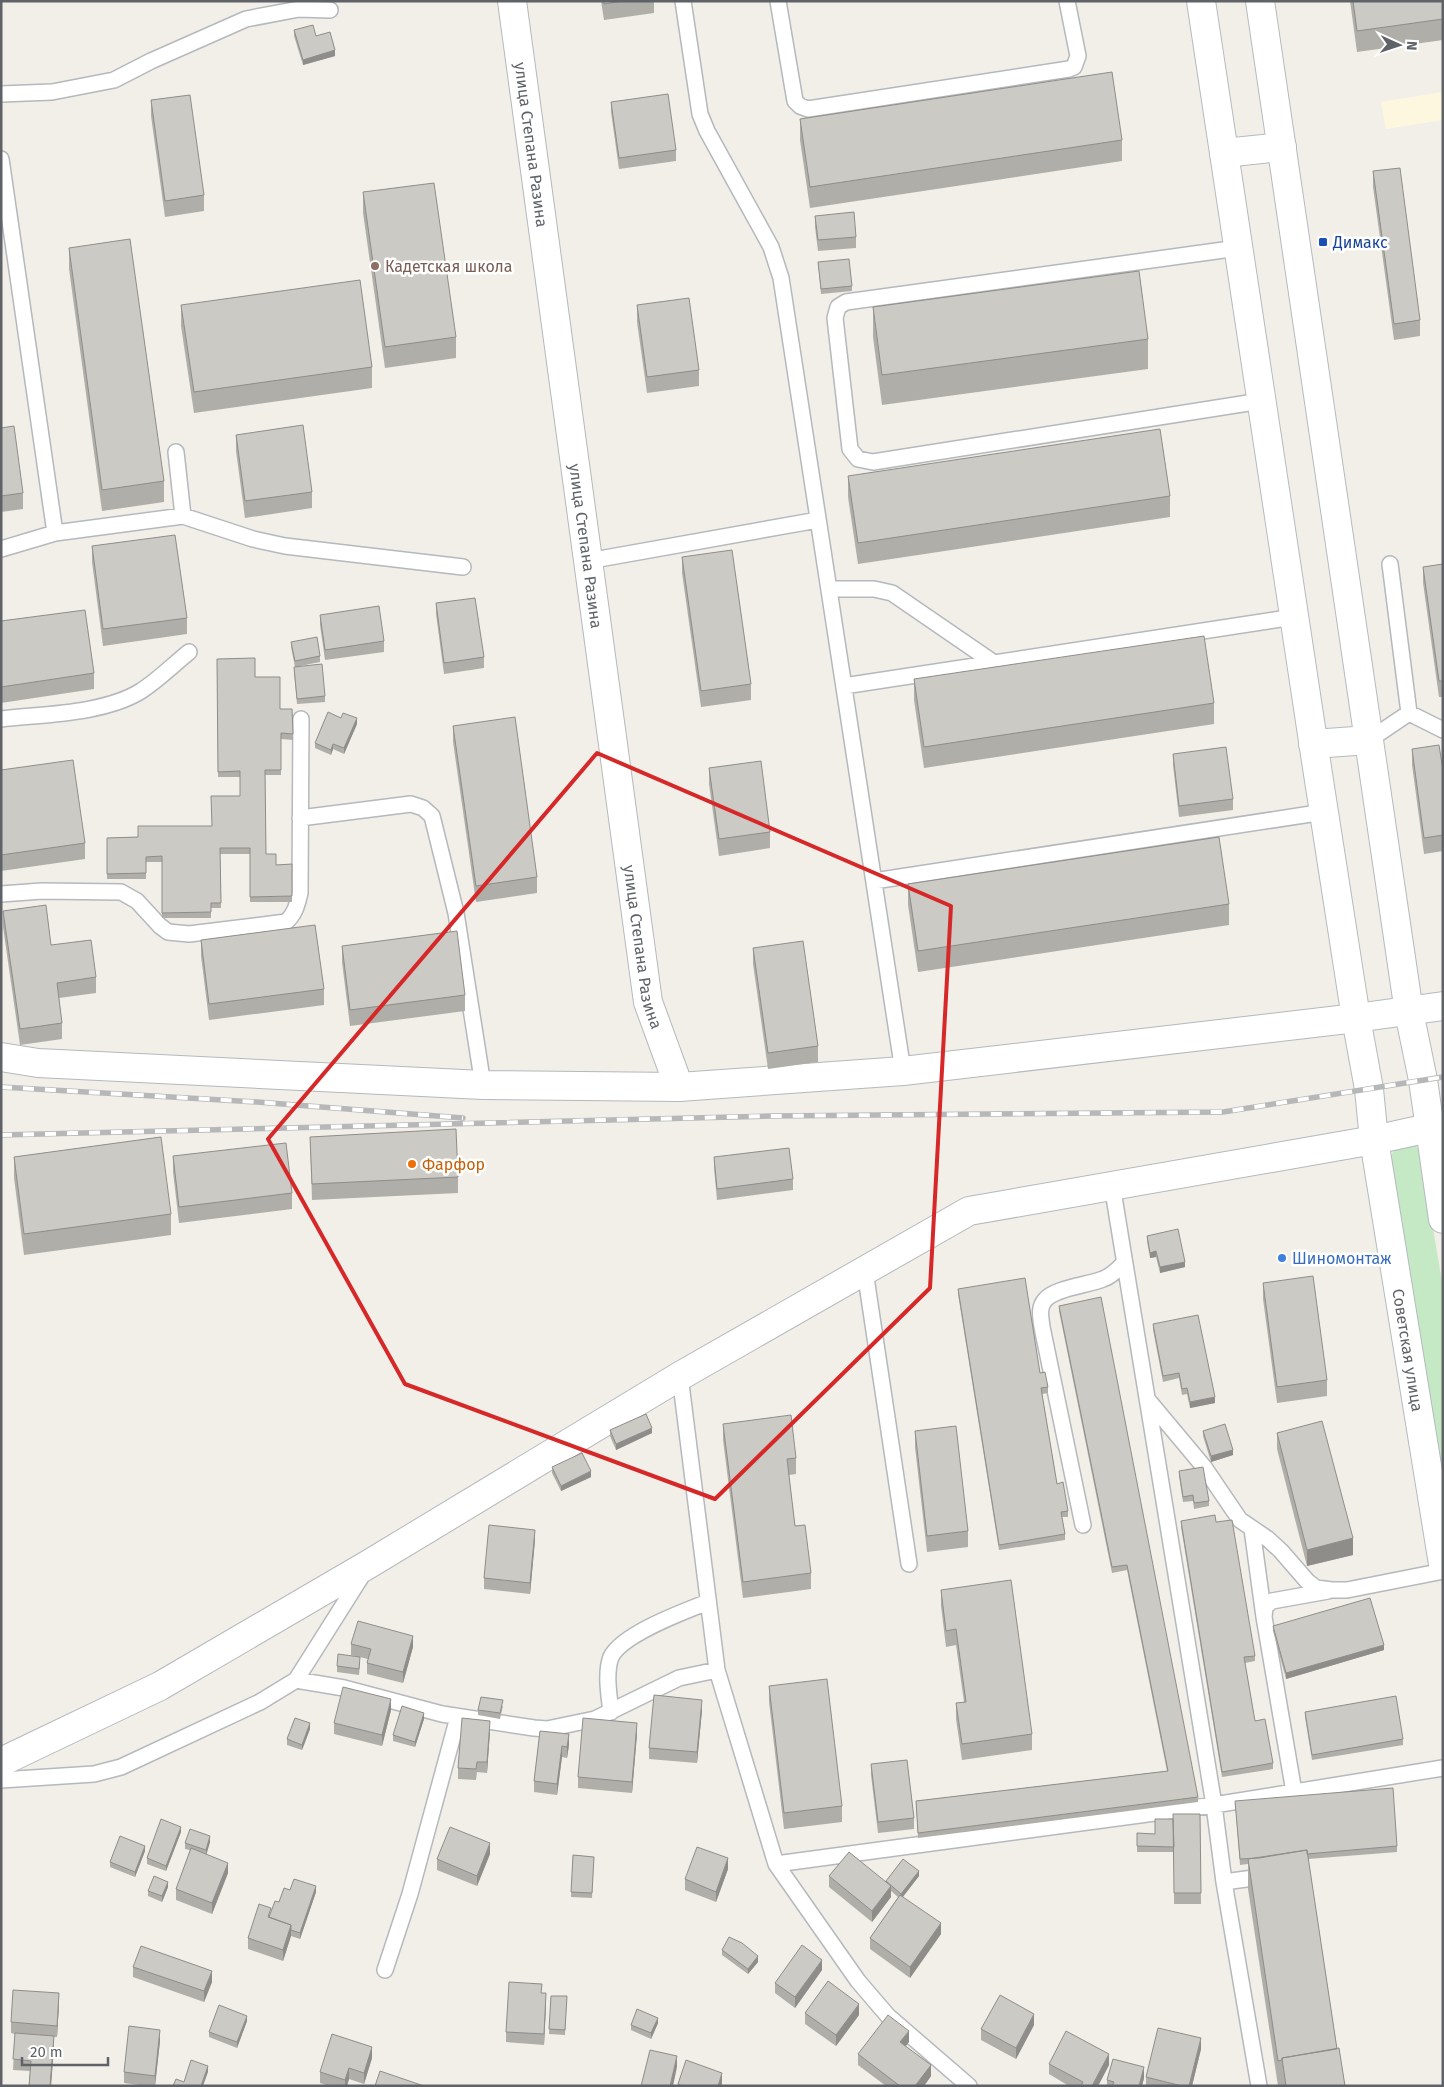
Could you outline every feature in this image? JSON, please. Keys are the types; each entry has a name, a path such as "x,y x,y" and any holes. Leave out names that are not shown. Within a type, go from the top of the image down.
{"street":[{"name":"улица Степана Разина","path":"512,1 648,1002 679,1087"},
{"name":"Советская улица","path":"1201,1 1313,744 1369,1089 1374,1140 1443,1564"},
{"path":"1260,1 1409,1012 1423,1080 1436,1127 1443,1219"},
{"path":"1224,153 1282,147"},
{"path":"1313,744 1369,740"},
{"path":"1,1057 38,1063 483,1085 679,1087 903,1071 1409,1012 1443,1006"},
{"path":"1,1762 160,1686 369,1564 680,1376 969,1211 1374,1140 1436,1127"}],"lane":[{"path":"683,1 700,114 707,131 771,247 777,262 903,1071"},
{"path":"778,1 795,101 800,106 808,109 1069,69 1074,66 1078,56 1067,1"},
{"path":"1,94 52,92 114,80 151,61 246,19 299,9 330,10"},
{"path":"1,159 55,533"},
{"path":"1238,248 846,302 838,307 835,318 850,449 858,458 873,462 1262,401"},
{"path":"176,452 183,516"},
{"path":"1,550 55,533 183,516 253,539 286,546 463,567"},
{"path":"588,561 818,520"},
{"path":"1390,564 1409,713"},
{"path":"829,589 874,589 892,593 994,663"},
{"path":"844,686 1294,617"},
{"path":"1,720 104,706 122,701 141,691 189,652"},
{"path":"1369,740 1409,713"},
{"path":"1409,713 1443,730"},
{"path":"1,894 42,891 122,892 137,901 160,926 168,932 176,933 189,934 286,922 292,916 297,906 300,893 301,719"},
{"path":"300,818 411,804 424,808 432,816 456,912 483,1085"},
{"path":"874,881 1324,812"},
{"path":"1112,1186 1214,1805 1224,1882 1259,2086"},
{"path":"1083,1525 1040,1311 1045,1299 1069,1289 1104,1279 1115,1273 1124,1262"},
{"path":"865,1271 909,1564"},
{"path":"680,1376 717,1670 776,1864 858,1981 882,2009 969,2086"},
{"path":"1147,1399 1204,1467 1216,1483 1231,1510 1240,1520 1281,1551 1306,1581 1316,1588 1347,1590 1443,1571"},
{"path":"1252,1529 1264,1616 1294,1792"},
{"path":"1,1780 84,1775 121,1767 260,1702 296,1680 369,1564"},
{"path":"1264,1616 1265,1607 1272,1601 1332,1590"},
{"path":"611,1712 609,1669 612,1657 622,1645 667,1618 708,1602"},
{"path":"296,1680 344,1688 458,1717 534,1728 547,1728 595,1719 679,1678 717,1670"},
{"path":"385,1970 410,1894 458,1717"},
{"path":"776,1864 1214,1805 1443,1768"},
{"path":"1224,1882 1279,1875"}],"highlighted area":[{"path":"597,753 951,906 930,1288 715,1499 405,1384 268,1139"}],"shaded area":[{"path":"1443,92 1443,120 1386,129 1381,102"}],"green space":[{"path":"1407,1145 1416,1146 1420,1151 1443,1288 1443,1480 1390,1160 1395,1150"}],"building":[{"path":"604,1 622,1 604,4"},
{"path":"1353,1 1443,1 1443,19 1357,31"},
{"path":"313,25 316,36 330,32 335,50 303,60 294,30"},
{"path":"1112,72 1122,140 810,187 800,119"},
{"path":"668,94 676,150 619,158 611,102"},
{"path":"190,95 204,195 165,201 151,100"},
{"path":"1400,168 1420,320 1394,324 1373,171"},
{"path":"434,183 456,337 385,347 363,192"},
{"path":"854,212 856,237 818,240 815,216"},
{"path":"130,239 164,481 102,490 69,248"},
{"path":"849,259 852,286 821,289 818,262"},
{"path":"1139,271 1148,339 882,375 873,307"},
{"path":"360,280 372,367 194,392 181,305"},
{"path":"689,298 699,370 647,377 637,305"},
{"path":"303,425 312,492 245,501 236,435"},
{"path":"14,426 23,493 1,496 1,428"},
{"path":"1160,429 1170,496 858,543 848,476"},
{"path":"175,535 187,618 103,629 92,546"},
{"path":"732,550 751,684 701,691 682,557"},
{"path":"1443,564 1443,681 1439,681 1423,567"},
{"path":"475,598 484,657 444,663 436,603"},
{"path":"379,606 384,641 325,650 320,615"},
{"path":"85,610 94,673 1,687 1,621"},
{"path":"1204,636 1214,703 924,747 914,679"},
{"path":"317,637 320,656 295,661 291,642"},
{"path":"255,658 255,677 280,677 280,709 292,709 293,734 281,733 281,770 265,770 266,854 276,854 276,865 292,864 292,896 250,897 250,848 220,848 221,903 211,903 211,912 162,913 162,856 146,857 146,873 107,874 107,838 138,837 138,826 212,826 211,796 240,796 240,771 218,772 217,659"},
{"path":"322,664 325,696 297,699 294,667"},
{"path":"328,712 341,718 343,713 357,718 344,748 333,744 331,750 315,743"},
{"path":"515,717 537,877 476,886 453,726"},
{"path":"1439,745 1443,770 1443,835 1424,838 1412,749"},
{"path":"1226,747 1233,799 1179,806 1173,754"},
{"path":"73,760 85,843 1,855 1,770"},
{"path":"761,761 770,832 719,839 709,768"},
{"path":"1219,837 1229,904 918,951 908,884"},
{"path":"46,905 51,945 91,940 96,977 57,983 62,1023 20,1029 3,911"},
{"path":"315,925 324,989 209,1004 201,940"},
{"path":"457,931 465,995 350,1010 342,946"},
{"path":"803,941 818,1046 768,1053 753,948"},
{"path":"456,1129 458,1177 312,1184 310,1137"},
{"path":"161,1137 171,1214 24,1234 14,1157"},
{"path":"286,1143 292,1193 179,1207 173,1156"},
{"path":"789,1148 793,1179 717,1189 714,1157"},
{"path":"1178,1229 1185,1262 1160,1267 1156,1251 1150,1253 1147,1236"},
{"path":"1313,1276 1327,1380 1277,1387 1263,1283"},
{"path":"1025,1278 1040,1373 1045,1372 1048,1387 1041,1388 1057,1484 1063,1482 1068,1511 1061,1512 1065,1534 999,1545 958,1289"},
{"path":"1101,1297 1198,1797 918,1833 916,1801 1168,1771 1127,1565 1112,1567 1059,1306"},
{"path":"1198,1315 1215,1397 1190,1402 1187,1388 1182,1389 1179,1373 1163,1376 1153,1324"},
{"path":"646,1414 652,1428 616,1444 610,1430"},
{"path":"791,1415 796,1458 787,1459 795,1526 805,1525 811,1573 743,1582 723,1424"},
{"path":"1322,1421 1353,1538 1307,1550 1277,1433"},
{"path":"1225,1424 1233,1450 1211,1456 1203,1431"},
{"path":"956,1426 968,1531 927,1536 915,1431"},
{"path":"582,1453 591,1471 561,1486 552,1467"},
{"path":"1203,1467 1209,1501 1194,1503 1193,1495 1183,1497 1179,1471"},
{"path":"1215,1515 1216,1522 1232,1520 1255,1656 1244,1657 1255,1721 1265,1719 1273,1763 1222,1772 1181,1521"},
{"path":"489,1525 535,1530 530,1583 484,1578"},
{"path":"1011,1580 1032,1734 962,1744 956,1703 966,1702 956,1629 946,1631 941,1590"},
{"path":"1370,1598 1384,1645 1286,1673 1273,1626"},
{"path":"358,1621 413,1636 403,1672 367,1663 371,1649 351,1644"},
{"path":"338,1654 360,1657 359,1669 337,1666"},
{"path":"827,1679 842,1806 784,1813 769,1686"},
{"path":"343,1687 391,1699 382,1735 334,1723"},
{"path":"654,1695 702,1700 697,1752 649,1748"},
{"path":"1396,1696 1403,1739 1312,1755 1305,1712"},
{"path":"481,1697 503,1700 500,1713 478,1710"},
{"path":"402,1706 424,1713 415,1742 393,1735"},
{"path":"295,1718 310,1723 302,1745 287,1739"},
{"path":"462,1718 490,1721 487,1762 477,1762 476,1769 458,1768"},
{"path":"583,1718 637,1723 632,1782 578,1777"},
{"path":"540,1731 569,1734 567,1747 562,1746 557,1784 534,1781"},
{"path":"907,1760 914,1818 878,1822 871,1764"},
{"path":"1393,1788 1397,1846 1307,1854 1307,1850 1259,1858 1240,1859 1235,1801"},
{"path":"1173,1814 1200,1814 1201,1893 1174,1893"},
{"path":"161,1819 181,1827 166,1866 147,1858"},
{"path":"1155,1819 1173,1819 1174,1847 1137,1846 1137,1833 1155,1834"},
{"path":"450,1827 490,1843 477,1876 437,1859"},
{"path":"190,1829 210,1836 206,1850 185,1843"},
{"path":"120,1836 145,1846 135,1872 110,1862"},
{"path":"697,1847 728,1858 716,1892 685,1879"},
{"path":"191,1848 228,1863 212,1903 176,1889"},
{"path":"1307,1850 1337,2049 1282,2058 1282,2060 1278,2061 1248,1859"},
{"path":"849,1852 891,1886 872,1911 829,1876"},
{"path":"573,1855 594,1857 592,1893 571,1892"},
{"path":"903,1859 919,1871 901,1894 886,1881"},
{"path":"154,1876 168,1882 162,1896 148,1891"},
{"path":"294,1879 316,1886 300,1933 291,1930 291,1925 269,1917 275,1901 279,1902 284,1888 290,1890"},
{"path":"900,1895 941,1923 910,1967 870,1938"},
{"path":"259,1904 271,1908 268,1917 291,1925 283,1950 248,1938"},
{"path":"729,1937 742,1943 758,1956 748,1969 722,1950"},
{"path":"802,1945 822,1960 795,1997 775,1983"},
{"path":"141,1946 212,1971 204,1991 133,1967"},
{"path":"828,1981 859,2004 836,2035 805,2013"},
{"path":"509,1982 542,1984 541,1993 546,1993 544,2034 506,2032"},
{"path":"13,1990 59,1993 57,2026 11,2022"},
{"path":"1000,1995 1034,2014 1016,2048 981,2029"},
{"path":"551,1996 567,1996 565,2030 549,2029"},
{"path":"219,2005 247,2016 237,2042 209,2032"},
{"path":"637,2009 658,2018 651,2033 631,2025"},
{"path":"888,2015 909,2031 900,2042 931,2065 915,2086 900,2086 858,2054"},
{"path":"129,2026 160,2030 155,2076 124,2072"},
{"path":"1158,2028 1201,2038 1189,2086 1146,2077"},
{"path":"1066,2031 1109,2054 1092,2086 1081,2086 1083,2082 1049,2064"},
{"path":"15,2033 54,2036 50,2086 29,2086 31,2061 13,2059"},
{"path":"332,2034 372,2047 364,2073 349,2068 345,2080 320,2072"},
{"path":"1339,2048 1345,2086 1286,2086 1282,2058"},
{"path":"650,2050 677,2056 670,2086 641,2086"},
{"path":"1113,2059 1144,2067 1139,2086 1112,2086 1114,2082 1107,2080"},
{"path":"191,2060 208,2066 201,2086 173,2086 176,2079 184,2082"},
{"path":"686,2060 722,2073 718,2086 682,2086 678,2084"},
{"path":"380,2071 424,2086 375,2086"}],"railway":[{"path":"1,1135 771,1116 1223,1112 1443,1077"},
{"path":"1,1087 257,1102 463,1118"}],"place":[{"name":"Димакс","path":"1323,242"},
{"name":"Кадетская школа","path":"375,266"},
{"name":"Фарфор","path":"412,1164"},
{"name":"Шиномонтаж","path":"1282,1258"}]}
